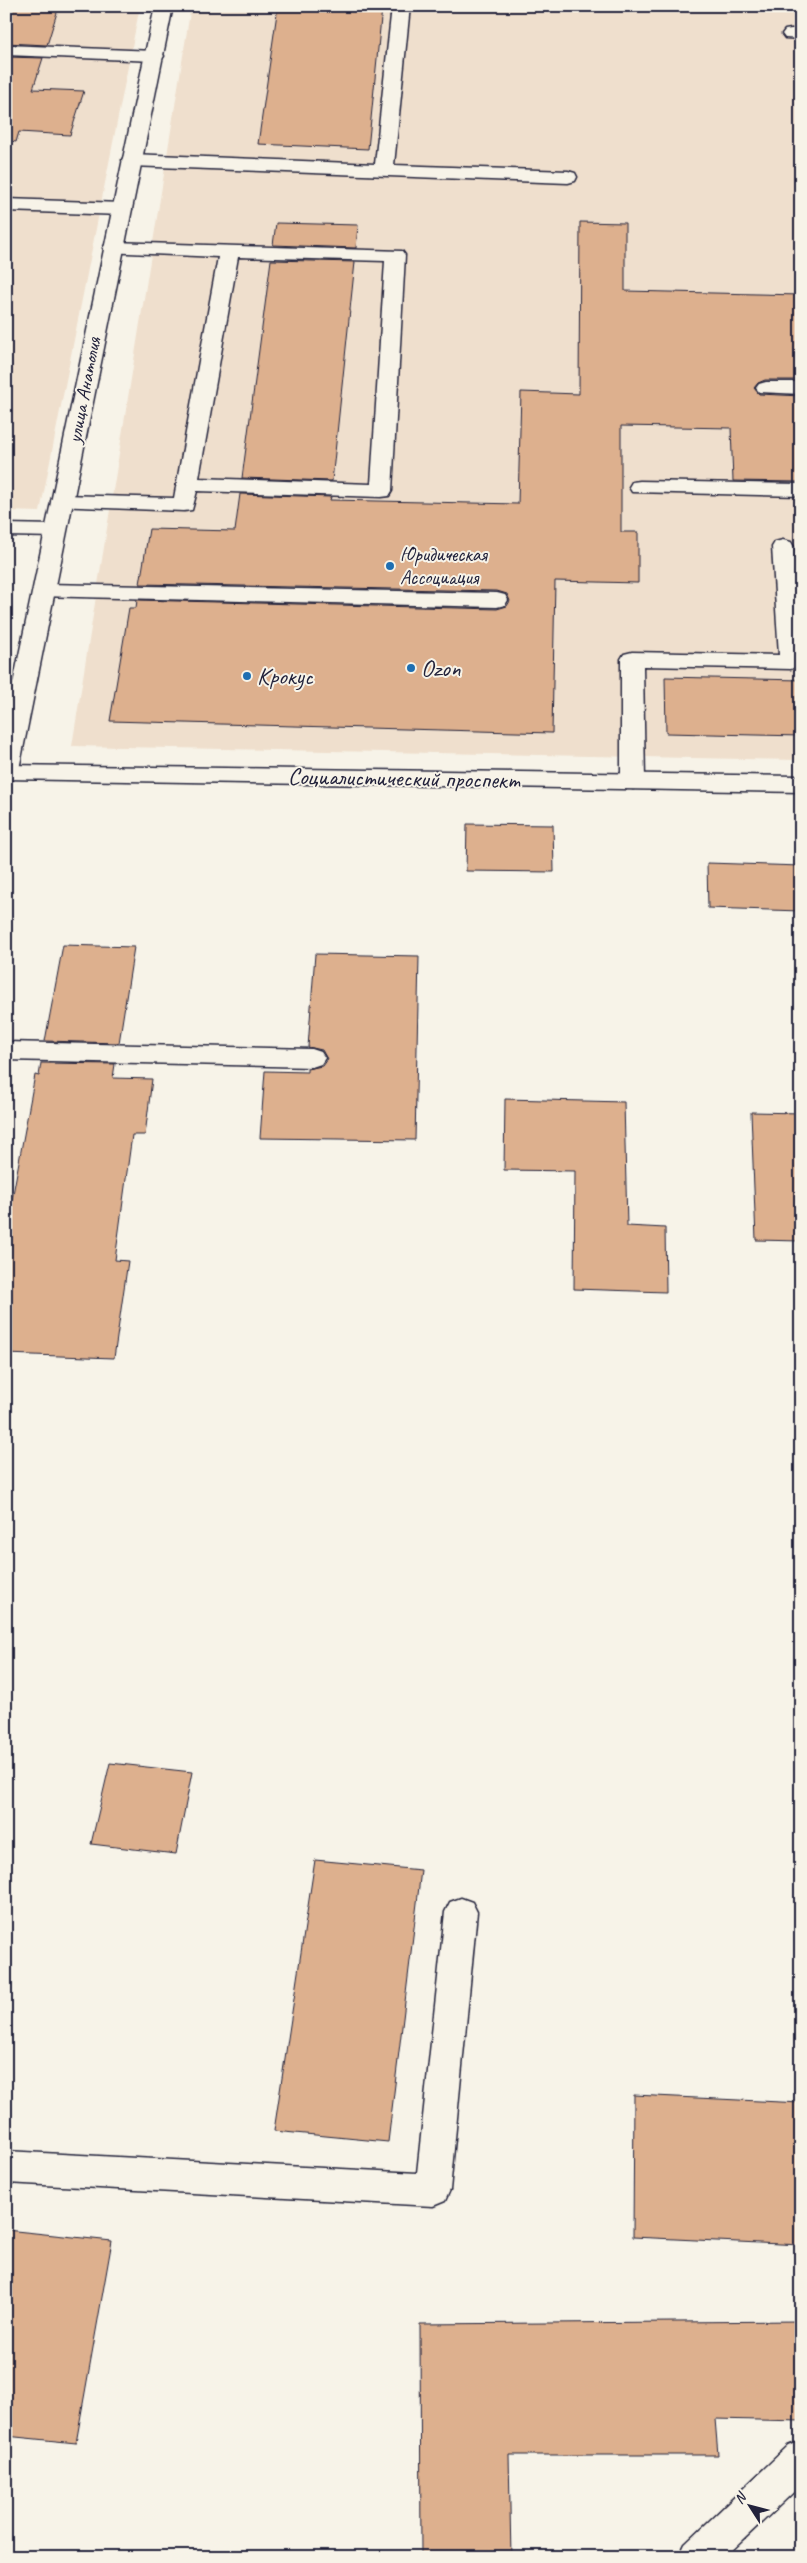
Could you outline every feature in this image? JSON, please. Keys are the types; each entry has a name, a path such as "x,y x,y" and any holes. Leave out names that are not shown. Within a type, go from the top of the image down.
{"street":[{"name":"улица Анатолия","path":"6,773 164,6"},
{"path":"384,170 401,6"},
{"path":"6,50 155,56"},
{"path":"131,160 568,177"},
{"path":"6,205 122,209"},
{"path":"113,248 395,255 381,491 188,484"},
{"path":"62,501 184,505 229,251"},
{"path":"766,388 801,388"},
{"path":"640,487 801,490"},
{"path":"6,530 55,531"},
{"path":"633,781 632,659 791,662 783,547"},
{"path":"45,591 497,600"},
{"name":"Социалистический проспект","path":"6,773 801,784"},
{"path":"6,1051 312,1058"},
{"path":"6,2167 433,2190 461,1912"},
{"path":"698,2557 801,2459"}],"shaded area":[{"path":"6,6 140,6 40,512 6,511"},
{"path":"191,6 801,6 801,760 72,746"}],"building":[{"path":"6,6 59,6 47,45 6,43"},
{"path":"278,6 382,8 368,149 258,144"},
{"path":"6,57 43,58 33,89 84,91 70,135 19,132 16,142 6,140"},
{"path":"580,222 625,223 625,291 801,295 801,380 765,380 758,383 754,388 759,394 801,396 801,482 733,481 731,428 621,426 621,532 638,532 638,583 555,581 552,733 110,721 129,608 136,608 137,600 497,609 507,606 510,601 507,594 497,591 140,584 149,529 235,531 240,494 331,497 330,500 518,504 521,392 579,394"},
{"path":"276,223 358,225 356,248 273,245"},
{"path":"271,260 355,262 332,481 242,478"},
{"path":"665,677 801,680 801,736 666,733"},
{"path":"467,824 553,825 554,872 466,871"},
{"path":"707,863 801,866 801,911 708,908"},
{"path":"63,945 134,947 119,1043 45,1041"},
{"path":"315,954 419,956 415,1140 260,1138 265,1071 307,1072 307,1069 322,1066 327,1059 322,1050 308,1047"},
{"path":"41,1063 115,1064 113,1078 152,1079 145,1135 132,1135 115,1260 128,1261 114,1358 6,1354 6,1232 35,1075 39,1076"},
{"path":"505,1099 624,1102 627,1226 665,1228 666,1292 574,1289 575,1171 504,1170"},
{"path":"751,1112 801,1113 801,1241 756,1240"},
{"path":"110,1763 192,1772 176,1854 91,1844"},
{"path":"315,1860 421,1870 388,2142 274,2131"},
{"path":"634,2095 801,2103 801,2245 633,2237"},
{"path":"6,2230 112,2241 76,2443 6,2436"},
{"path":"801,2321 801,2421 715,2419 718,2455 509,2455 511,2557 421,2557 420,2324"}],"place":[{"name":"Юридическая Ассоциация","path":"390,566"},
{"name":"Ozon","path":"411,668"},
{"name":"Крокус","path":"247,676"}]}
